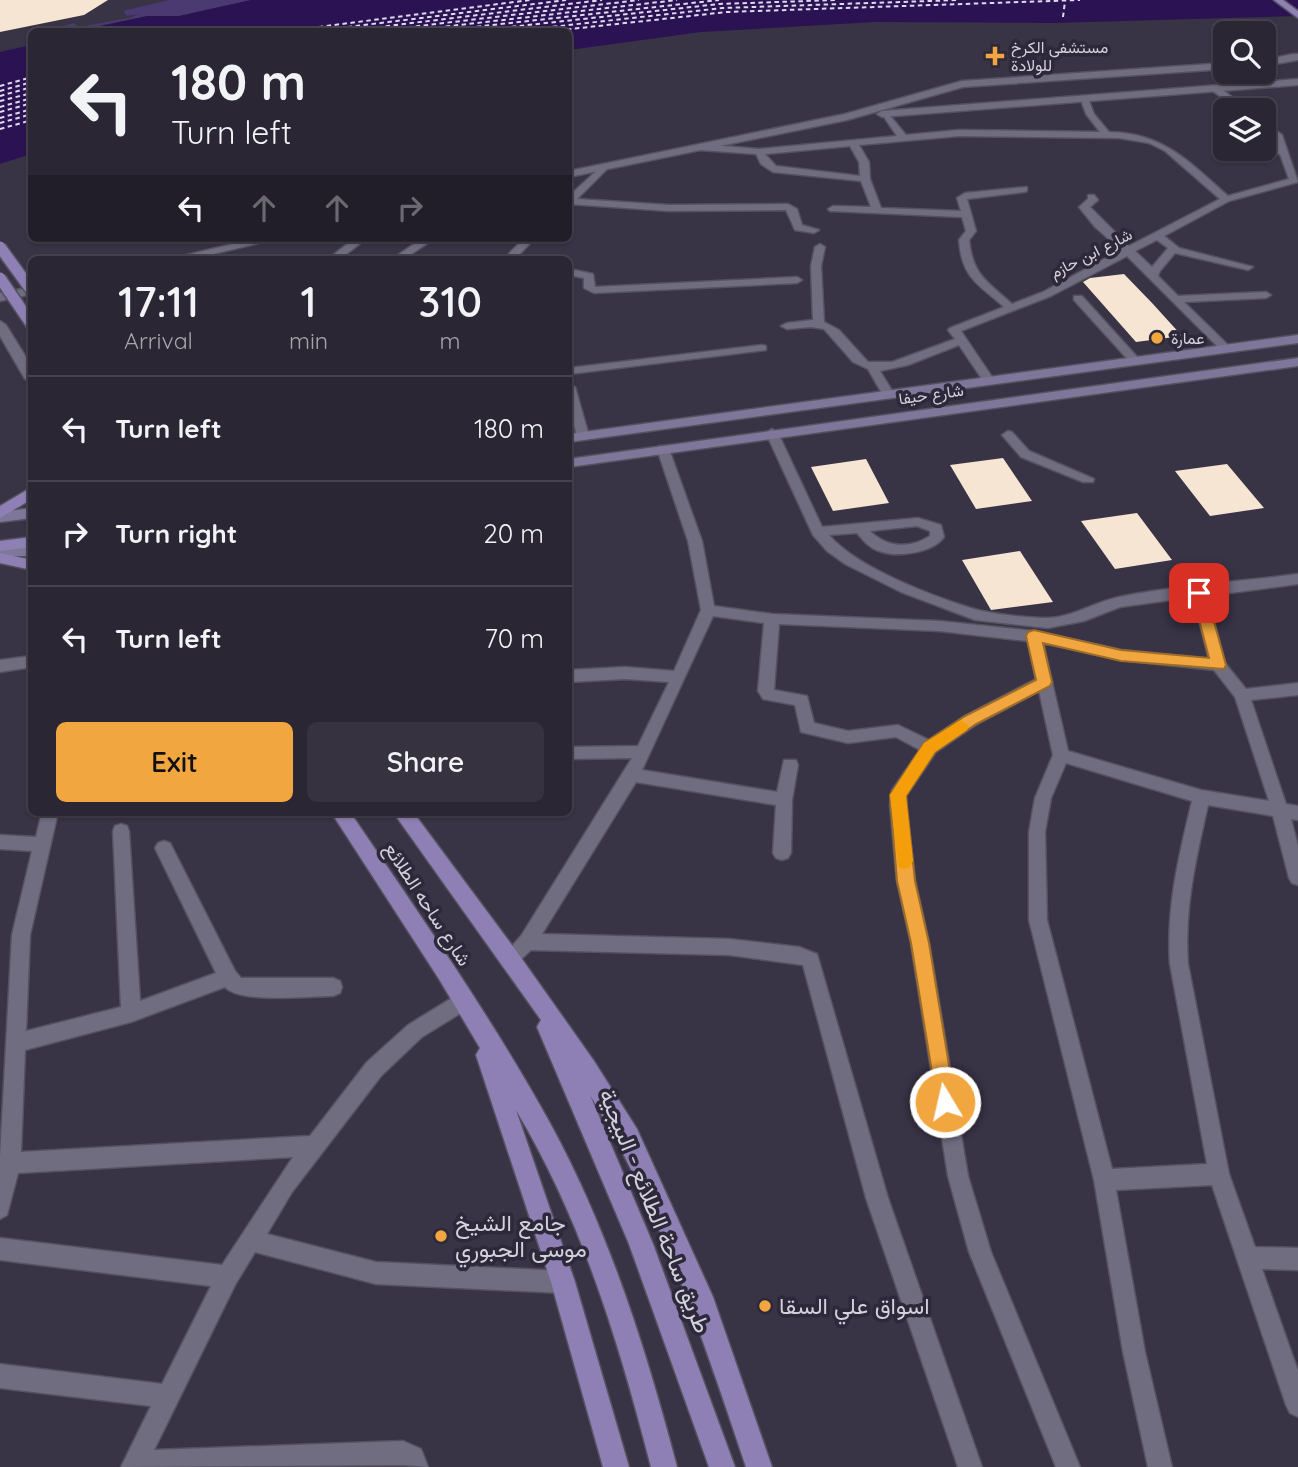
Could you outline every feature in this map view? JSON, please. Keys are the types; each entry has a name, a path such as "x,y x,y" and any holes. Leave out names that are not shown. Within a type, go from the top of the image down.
{"main road":[{"path":"1278,0 1298,15"},
{"path":"0,247 28,286"},
{"path":"0,278 28,319"},
{"name":"شارع حيفا","path":"576,437 1298,339"},
{"name":"شارع حيفا","path":"572,463 1298,362"},
{"path":"0,515 28,495"},
{"path":"0,515 28,513"},
{"path":"0,549 28,543"},
{"path":"0,549 28,551"},
{"path":"0,558 28,564"},
{"name":"شارع ساحه الطلائع","path":"343,816 446,972 476,1023"},
{"name":"شارع ساحه الطلائع","path":"405,816 526,980"},
{"path":"526,980 629,1137 701,1297 760,1467"},
{"name":"طريق ساحة الطلائع - البيجية","path":"526,980 624,1196 675,1328 722,1467"},
{"path":"476,1023 503,1096 563,1282 616,1467"},
{"path":"476,1023 543,1133 598,1251 640,1378 664,1467"}],"street":[{"path":"1276,60 1298,57"},
{"path":"572,173 847,117 954,85 1213,67"},
{"path":"1276,69 1298,80"},
{"path":"847,117 1217,90 1298,80"},
{"path":"954,85 952,95 968,108"},
{"path":"1217,90 1228,98"},
{"path":"923,94 940,102 941,110"},
{"path":"1085,100 1090,114 1106,134"},
{"path":"886,114 903,138"},
{"path":"700,147 759,152 854,145 959,132 1106,134 1139,138 1160,145 1180,157 1226,199"},
{"path":"1276,133 1296,179"},
{"path":"854,145 864,162 865,179 878,212"},
{"path":"1276,151 1284,151"},
{"path":"759,152 764,162 773,169 865,179"},
{"path":"572,198 604,167"},
{"name":"شارع ابن حازم","path":"960,341 954,330 1048,294 1226,199 1296,179"},
{"path":"1011,308 969,267 964,240 971,231 964,196 1024,189"},
{"path":"1091,197 1093,200 1084,207 1099,225 1153,273 1153,277 1225,348"},
{"path":"572,201 669,208 788,207 792,209 793,218 799,228 814,230"},
{"path":"833,209 967,214"},
{"path":"1158,236 1173,245 1174,250"},
{"path":"190,256 255,242"},
{"path":"342,256 348,254 358,242"},
{"path":"402,256 424,242"},
{"path":"512,256 526,242"},
{"path":"819,324 816,265 820,247"},
{"path":"1153,273 1174,250"},
{"path":"1174,250 1248,267"},
{"path":"572,273 589,276 589,288 594,290 797,281"},
{"path":"0,297 28,292"},
{"path":"1175,299 1266,295"},
{"path":"1079,298 1135,361"},
{"path":"786,326 819,324 837,332 858,360 873,368 888,394"},
{"path":"0,326 28,372"},
{"path":"873,368 891,366 960,341 988,380"},
{"path":"572,371 762,348"},
{"path":"572,408 576,437"},
{"path":"772,433 818,532 832,548 850,561 906,589 975,615 1048,623 1079,617 1118,602 1298,579"},
{"path":"1008,435 1025,454 1088,479"},
{"path":"510,958 527,942 632,775 680,677 708,610 695,541 663,449"},
{"path":"818,532 918,522 936,528 937,537 932,543 892,552 873,543 860,528"},
{"path":"1199,593 1218,665 1242,695 1280,810 1298,878"},
{"path":"708,610 772,619 939,626 1034,636 1121,655 1218,665"},
{"path":"772,619 766,691 768,695 802,700 807,728 848,737 898,731 930,748"},
{"path":"1034,636 1061,755 1043,797 1037,832 1038,919 1104,1180 1135,1352 1160,1467"},
{"path":"0,666 28,662"},
{"path":"572,676 625,673 680,677"},
{"path":"1045,682 971,720 930,748 898,795 898,805 906,881 920,943 958,1176 981,1252 1068,1467"},
{"path":"1242,695 1298,689"},
{"path":"572,753 643,752"},
{"path":"1061,755 1202,797 1298,813"},
{"path":"782,853 784,800 790,765"},
{"path":"632,775 784,800"},
{"path":"1202,797 1177,905 1179,964 1219,1174 1298,1405"},
{"path":"0,1208 16,1044 23,921 49,816"},
{"path":"121,831 131,1013"},
{"path":"0,842 42,845"},
{"path":"164,848 228,977 235,985 247,988 333,987"},
{"path":"527,942 729,947 799,955 811,960 877,1198 970,1467"},
{"path":"16,1044 131,1013 228,977"},
{"path":"416,1467 413,1457 403,1453 134,1465 228,1277 285,1185 374,1069 415,1031 462,1002"},
{"path":"7,1153 313,1146"},
{"path":"1104,1180 1219,1174"},
{"path":"250,1240 376,1273 563,1282"},
{"path":"0,1249 228,1277"},
{"path":"1248,1258 1298,1259"},
{"path":"0,1376 167,1396"}],"shaded area":[{"path":"169,0 251,0 179,16 147,16 88,28 58,28 73,23 79,27 139,14 127,16 123,11"},
{"path":"251,0 1298,0 1298,16 1054,23 875,22 701,32 572,50 572,28 92,28 147,16 179,16"},
{"path":"28,46 28,155 0,164 0,52"}],"building":[{"path":"0,0 108,0 84,15 0,32"},
{"path":"1124,274 1182,336 1136,342 1083,282 1090,278"},
{"path":"1003,458 1032,501 976,509 950,465"},
{"path":"866,459 889,503 833,511 811,467"},
{"path":"1227,464 1264,508 1210,516 1175,471"},
{"path":"1137,513 1172,560 1115,569 1081,521"},
{"path":"1020,551 1053,602 991,610 962,560"}],"ferry route":[{"path":"310,28 530,0"},
{"path":"340,28 566,0"},
{"path":"371,28 602,0"},
{"path":"402,28 639,0"},
{"path":"433,28 677,0"},
{"path":"465,28 719,0"},
{"path":"500,28 719,4 836,0"},
{"path":"541,28 723,8 959,0"},
{"path":"572,29 727,12 1080,0"},
{"path":"1063,17 1065,1"},
{"path":"0,86 28,78"},
{"path":"0,91 28,83"},
{"path":"0,96 28,88"},
{"path":"0,101 28,94"},
{"path":"0,107 28,99"},
{"path":"0,112 28,104"},
{"path":"0,118 28,110"},
{"path":"0,123 28,115"},
{"path":"0,129 28,121"}],"slow traffic":[{"path":"904,861 898,795 930,748 961,726"}],"place":[{"name":"مستشفى الكرخ للولادة","path":"995,56"},
{"name":"عمارة","path":"1157,338"},
{"name":"جامع الشيخ موسى الجبوري","path":"441,1236"},
{"name":"اسواق علي السقا","path":"765,1306"}],"route":[{"path":"945,1102 920,943 906,881 898,795 930,748 971,720 1045,682 1034,636 1121,655 1218,665 1199,593"}]}
